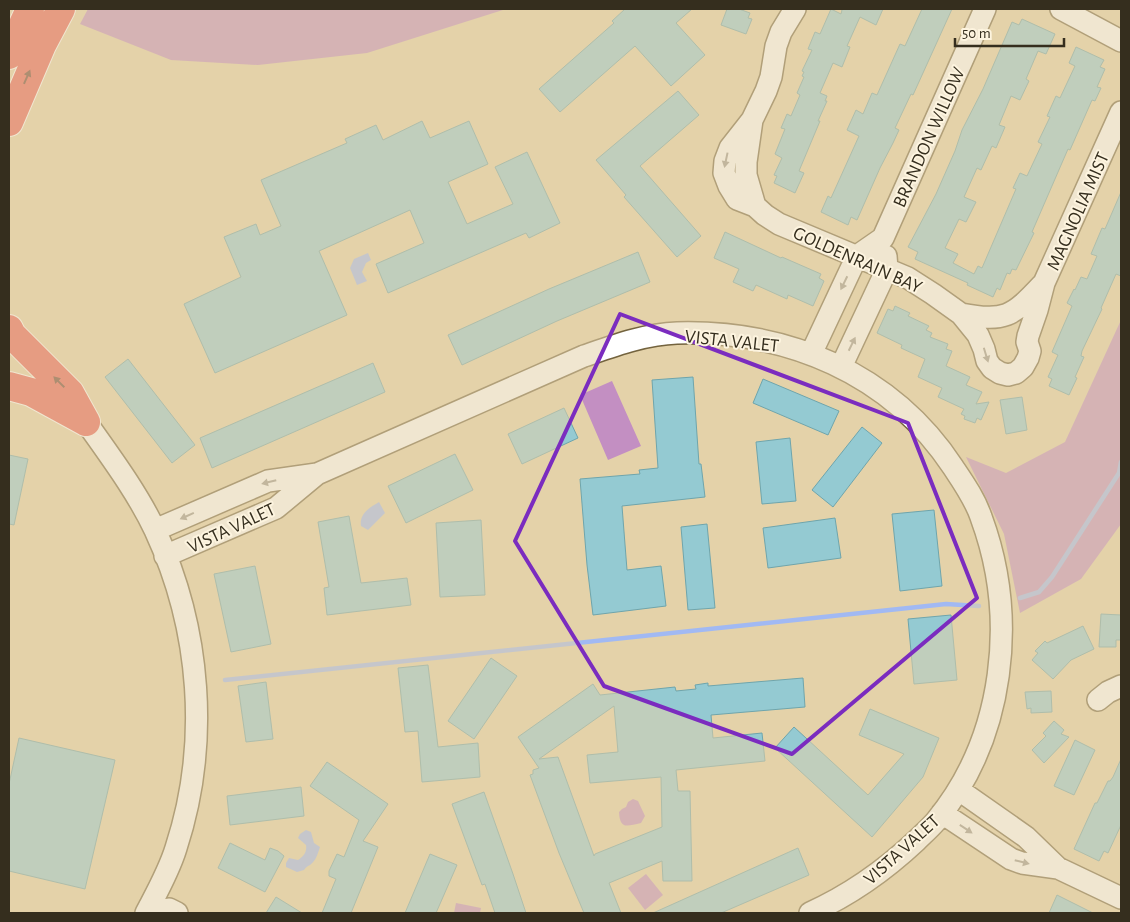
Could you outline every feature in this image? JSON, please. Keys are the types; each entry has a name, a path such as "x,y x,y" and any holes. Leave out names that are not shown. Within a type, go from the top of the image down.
{"highway":[{"path":"9,55 30,9"},
{"path":"9,122 30,72 59,12"},
{"path":"9,329 12,335 70,393 86,422"},
{"path":"9,386 31,392 86,422"}],"street":[{"name":"GOLDENRAIN BAY","path":"795,9 781,32 776,46 771,77 752,120 746,175 755,206 779,224 908,278 961,314"},
{"name":"BRANDON WILLOW","path":"883,238 985,9"},
{"path":"1061,9 1121,41"},
{"name":"MAGNOLIA MIST","path":"961,314 978,335 987,361 992,368 1008,375 1016,373 1023,367 1030,351 1027,342 1028,336 1044,283 1121,112"},
{"path":"811,354 857,256 883,238 888,269 841,367"},
{"name":"MAGNOLIA MIST","path":"961,314 992,318 1004,317 1025,303 1044,283"},
{"path":"832,307 863,322"},
{"name":"VISTA VALET","path":"165,556 276,508 318,474 584,356 614,346 644,338 676,333 729,336 786,346 841,367 887,396 909,415 941,449 963,483 981,515 998,575 1002,636 1000,668 987,728 973,763 959,790 929,828 884,870 857,889 810,913"},
{"path":"86,422 133,492 155,530 184,608 193,657 196,735 194,769 187,808 176,849 147,913"},
{"name":"VISTA VALET","path":"155,530 268,481 318,474"},
{"path":"1098,700 1108,692 1121,686"},
{"path":"959,790 1026,837 1058,868"},
{"path":"942,813 1011,859 1022,863 1058,868 1121,898 1114,913"},
{"path":"991,845 1006,824"},
{"path":"147,913 169,909 177,913"}],"highlighted area":[{"path":"620,314 908,423 977,598 792,754 604,686 515,541"}],"shaded area":[{"path":"88,9 506,9 367,53 258,65 171,60 80,24"},
{"path":"1121,320 1121,524 1081,579 1020,613 1004,534 966,457 1006,473 1065,442"},
{"path":"612,381 641,446 608,460 580,395"},
{"path":"633,799 638,801 645,816 641,823 625,825 621,822 619,812"},
{"path":"646,874 663,895 645,910 628,888"},
{"path":"456,903 481,908 480,913 454,913"}],"water":[{"path":"368,253 371,260 366,263 362,272 367,281 357,285 350,268 354,259"},
{"path":"379,502 385,513 368,530 361,526 363,515 368,509"},
{"path":"306,830 311,832 314,843 320,847 312,863 304,870 297,872 286,867 286,863 289,858 298,860 305,854 306,845 298,838"}],"building":[{"path":"625,9 692,9 676,23 705,55 671,86 635,46 560,112 539,89 614,23 612,21"},
{"path":"727,9 739,9 750,13 748,18 752,19 746,34 721,25"},
{"path":"831,9 841,14 842,10 840,9 883,9 876,25 860,17 847,46 850,47 842,67 833,63 820,93 827,96 825,101 827,101 799,171 804,173 795,193 774,183 777,176 774,175 782,158 775,154 785,129 781,128 787,114 791,116 800,95 797,93 804,77 802,76 804,72 802,71 812,50 808,49 815,32 820,34"},
{"path":"922,9 952,9 913,95 911,94 895,128 899,130 857,220 851,217 848,225 821,212 828,196 831,198 859,136 847,130 856,110 863,114 872,93 877,95 900,44 905,46"},
{"path":"1022,19 1055,34 1046,54 1038,51 1026,79 1029,81 1020,100 1011,96 999,125 1005,127 996,148 992,146 981,170 977,168 964,197 976,202 966,222 959,219 945,248 958,254 953,263 974,274 978,266 982,268 1016,189 1013,188 1020,173 1027,176 1042,144 1038,142 1050,117 1047,116 1056,96 1060,98 1075,66 1069,63 1076,47 1104,60 1100,67 1105,69 1097,87 1101,88 1095,101 1092,100 1070,150 1068,149 1032,232 1034,233 1016,270 1012,269 1010,274 1007,273 1000,290 997,288 993,297 967,285 968,283 915,259 918,252 908,247 936,194 962,130 983,89 1012,22 1019,25"},
{"path":"678,91 699,115 640,166 701,236 677,257 624,197 626,195 596,160"},
{"path":"422,121 430,138 469,121 488,164 448,182 467,224 513,204 495,167 527,152 560,223 529,238 526,233 388,293 376,264 424,243 410,210 319,251 347,315 215,373 184,304 241,277 224,237 256,224 260,235 281,226 261,180 347,143 345,139 376,125 383,140"},
{"path":"1121,192 1121,276 1116,274 1082,351 1081,356 1084,357 1069,395 1049,386 1052,379 1048,377 1058,355 1052,352 1072,306 1067,303 1081,277 1087,279 1097,256 1091,254 1102,228 1105,229"},
{"path":"725,232 821,274 819,278 824,281 813,306 788,295 787,299 756,285 753,291 733,282 739,269 714,258"},
{"path":"638,252 650,282 557,321 462,365 448,335 549,289"},
{"path":"895,306 910,313 908,316 929,326 926,330 932,333 930,337 948,344 946,349 952,351 946,366 970,377 966,385 982,392 976,404 989,402 981,420 977,418 975,423 964,419 965,416 961,414 964,409 938,397 942,388 918,377 925,359 901,348 902,345 877,333 888,309 893,311"},
{"path":"128,359 195,445 172,463 105,377"},
{"path":"373,363 385,392 212,468 200,438"},
{"path":"693,377 699,464 701,464 705,497 622,506 627,570 661,566 666,606 593,615 580,479 640,474 639,470 658,468 652,380"},
{"path":"763,379 839,411 828,435 753,403"},
{"path":"1022,397 1027,430 1006,434 1000,400"},
{"path":"564,408 578,438 522,464 508,434"},
{"path":"862,427 882,443 833,507 812,490"},
{"path":"790,438 796,501 762,504 756,442"},
{"path":"455,454 473,490 406,523 388,486"},
{"path":"9,455 28,459 14,525 9,524"},
{"path":"934,510 942,586 900,591 892,514"},
{"path":"349,516 361,583 407,578 411,605 327,615 324,588 329,587 318,522"},
{"path":"835,518 841,558 768,568 763,528"},
{"path":"481,520 485,595 440,597 436,523"},
{"path":"707,524 715,608 688,610 681,527"},
{"path":"255,566 271,644 231,652 214,574"},
{"path":"1101,614 1121,615 1121,640 1116,640 1116,647 1099,647"},
{"path":"951,615 957,680 914,684 908,619"},
{"path":"1083,626 1094,649 1071,660 1053,679 1032,660 1038,653 1035,651 1045,641 1047,643"},
{"path":"491,658 517,676 474,739 448,721"},
{"path":"428,665 438,747 478,743 480,777 422,782 418,731 405,732 398,668"},
{"path":"803,678 805,707 711,715 713,738 762,733 765,761 676,770 678,791 690,791 692,881 663,881 662,861 609,883 621,913 584,913 530,775 533,774 533,770 539,768 518,737 593,684 600,695 675,687 676,691 696,689 695,685 708,683 708,686","holes":["614,706 618,752 587,755 590,783 661,777 662,827 594,856 558,757 539,759"]},
{"path":"266,682 273,739 246,742 238,686"},
{"path":"1051,691 1052,712 1031,713 1031,708 1027,709 1025,692"},
{"path":"870,709 939,738 923,777 872,837 775,748 794,727 868,795 904,754 859,735"},
{"path":"1054,721 1064,730 1061,734 1069,737 1044,763 1032,750 1046,736 1043,733"},
{"path":"19,738 115,760 85,889 9,871 9,784"},
{"path":"1075,740 1095,750 1074,795 1054,786"},
{"path":"1121,759 1121,825 1108,853 1104,851 1099,861 1074,849 1095,803 1097,803 1108,781 1113,777"},
{"path":"327,762 388,804 363,841 378,847 351,913 322,913 336,879 329,876 329,871 337,854 344,857 359,820 310,786"},
{"path":"301,787 304,816 230,825 227,796"},
{"path":"484,792 526,913 495,913 485,884 482,885 452,804"},
{"path":"230,843 265,860 270,848 284,856 265,892 218,868"},
{"path":"798,848 809,875 721,913 653,913"},
{"path":"430,854 457,865 436,913 405,913"},
{"path":"1057,895 1093,913 1049,913"},
{"path":"276,897 302,913 266,913"}],"waterway":[{"path":"1020,598 1039,592 1052,577 1119,473 1121,462"},
{"path":"225,680 946,604 979,606"}]}
